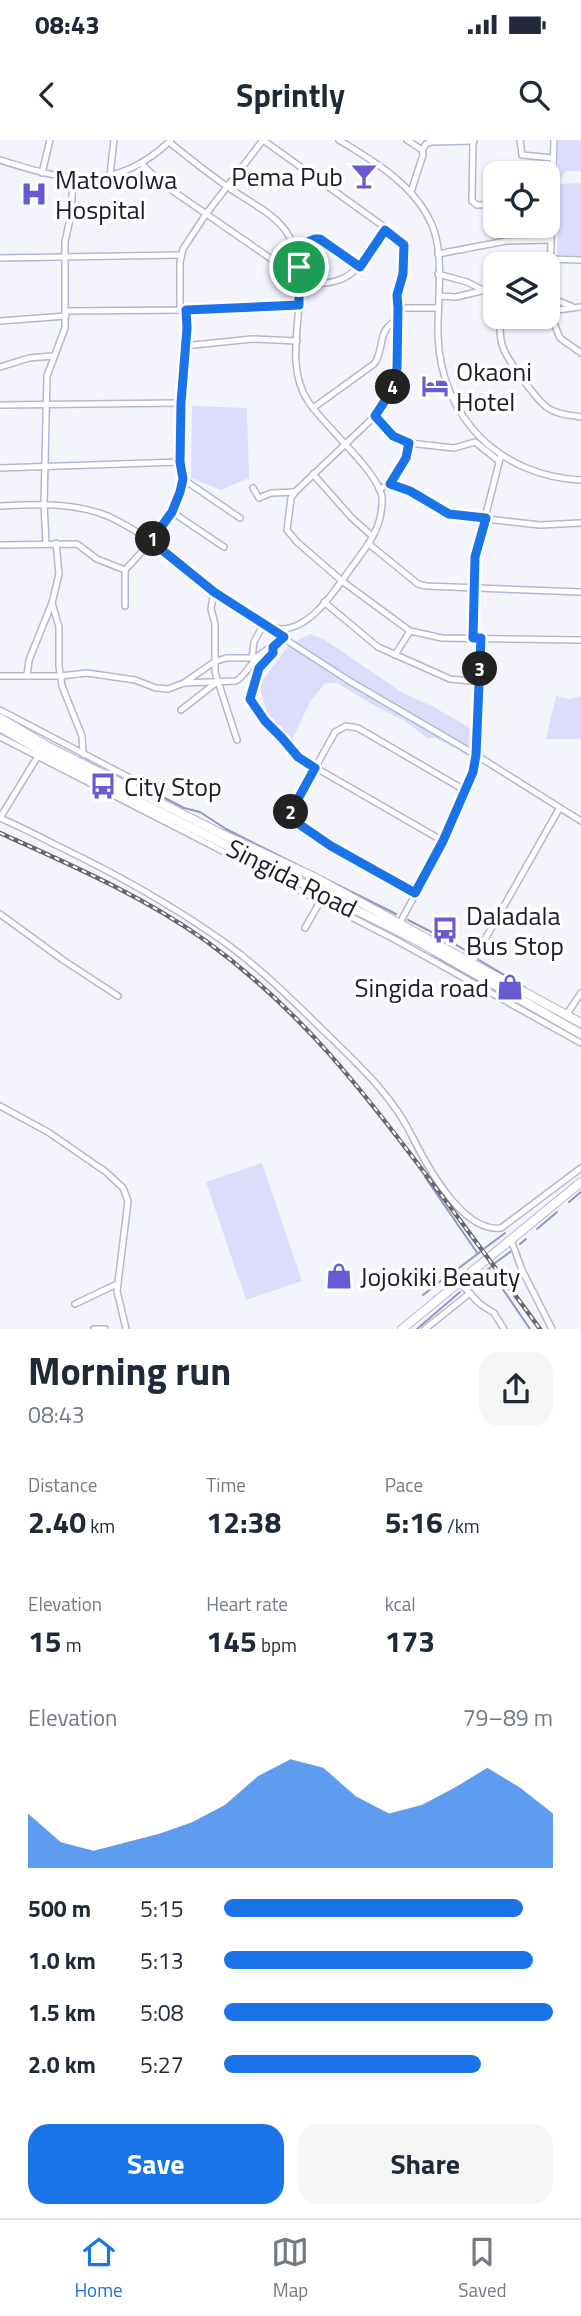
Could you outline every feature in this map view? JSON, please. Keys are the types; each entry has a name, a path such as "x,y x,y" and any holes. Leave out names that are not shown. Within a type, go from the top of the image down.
{"highway":[{"name":"Singida Road","path":"0,718 47,746 314,877 400,923 581,1034"},
{"name":"Singida Road","path":"0,727 39,754 322,897 568,1014 581,1023"},
{"path":"401,1329 581,1182"}],"street":[{"path":"42,173 50,140"},
{"path":"110,175 114,140"},
{"path":"125,606 125,570 172,512 183,479 180,462 181,403 187,328 183,310 181,255 206,214 263,140 404,245 403,274 397,295 398,359 395,378 384,404 375,416 295,492 291,498 287,530 342,581 410,631 442,638 581,640"},
{"path":"339,140 397,179 424,208 434,228 438,254 438,338 442,372 463,416 500,458"},
{"path":"407,140 422,150"},
{"path":"411,192 426,144 474,140 472,201 477,205 483,205"},
{"path":"520,140 523,155 553,158"},
{"path":"553,161 554,140"},
{"path":"0,160 73,179 110,175 141,163 170,141 227,187 275,219 289,235 295,247 299,267 296,374 304,396 374,480 382,498 380,521 369,544 324,602 308,619 296,626 281,629 263,625"},
{"path":"141,163 160,182 280,265 299,267"},
{"path":"46,543 44,504 47,376 65,328 65,242 71,214 73,179"},
{"path":"299,284 336,282 350,276 360,267 385,230"},
{"path":"295,247 320,239 360,267"},
{"path":"438,254 495,242 550,240 550,252"},
{"path":"0,258 181,255"},
{"path":"560,259 581,260"},
{"path":"438,274 483,290"},
{"path":"439,296 464,296 483,292"},
{"path":"560,301 578,307"},
{"path":"0,321 66,314 299,305"},
{"path":"560,309 578,307"},
{"path":"398,308 438,308"},
{"path":"313,408 374,364 388,326 397,320"},
{"path":"500,329 504,349 537,398 558,413 581,417"},
{"path":"556,329 560,338 581,353"},
{"path":"184,346 252,339 297,341"},
{"path":"0,367 29,358 53,356"},
{"path":"0,405 181,403"},
{"path":"375,416 393,436 409,443 454,448 475,442 500,458 549,477 581,480"},
{"path":"379,489 390,484 406,458 409,443"},
{"path":"473,638 475,557 500,458"},
{"path":"0,468 180,462"},
{"path":"313,474 351,517 372,536"},
{"path":"183,479 240,518"},
{"path":"390,484 410,491 449,514 540,525 581,523"},
{"path":"253,488 259,498 271,493 295,492"},
{"path":"0,506 44,504 91,511 132,528 214,592 344,678 476,755 581,821"},
{"path":"172,512 224,547"},
{"path":"27,676 29,660 52,603 59,574 56,543"},
{"path":"369,544 418,584 426,586 581,592"},
{"path":"0,545 80,545 97,559 125,570"},
{"path":"214,592 211,609 215,624 214,662 217,682 237,740"},
{"path":"324,602 378,647 450,679 480,682"},
{"path":"52,603 59,627 62,686 82,736 83,754"},
{"path":"252,658 254,642 263,625"},
{"path":"395,655 410,631"},
{"path":"0,676 101,674 168,689 184,683 214,662 226,658 259,656 284,637"},
{"path":"400,923 466,792 476,755 481,638"},
{"path":"273,647 273,653 259,668 250,699 265,721 298,757 443,841"},
{"path":"184,683 232,683 239,680 259,656"},
{"path":"181,710 217,682"},
{"path":"0,709 132,779 133,787"},
{"path":"415,893 331,846 293,820 293,808 335,732 349,726 358,728 466,792"},
{"path":"0,737 39,754 0,818 117,876 215,936 268,978 366,1073 404,1119 425,1162 441,1186 469,1216 489,1228 501,1228 581,1168"},
{"path":"470,966 559,808"},
{"path":"305,928 322,897 581,1043"},
{"path":"0,914 118,996"},
{"path":"568,1014 581,993"},
{"path":"0,1106 48,1132 106,1172 123,1188 128,1201 117,1297 126,1329"},
{"path":"511,1239 522,1270 552,1329"},
{"path":"459,1282 480,1304 494,1312 504,1329"},
{"path":"75,1304 117,1284"},
{"path":"425,1329 470,1293"},
{"path":"435,1322 440,1329"},
{"path":"94,1329 105,1329"}],"shaded area":[{"path":"558,140 581,140 581,171 567,171 560,178"},
{"path":"581,183 581,256 560,255 560,252 557,252 557,238 560,238 560,184"},
{"path":"192,406 247,408 249,478 221,490 191,478"},
{"path":"310,634 325,640 403,693 475,731 472,760 435,738 427,738 405,721 337,683 325,683 310,702 290,744 267,713 259,685 289,645"},
{"path":"556,696 570,699 581,696 581,739 546,739"},
{"path":"262,1163 302,1281 246,1300 206,1182"}],"waterway":[{"path":"85,758 112,771"},
{"path":"136,783 184,808 200,812 226,829 396,914"},
{"path":"408,920 471,954"},
{"path":"433,955 552,1024"},
{"path":"479,960 526,988"},
{"path":"425,1177 478,1254"},
{"path":"569,1202 581,1192"},
{"path":"537,1229 557,1212"},
{"path":"485,1248 505,1233"},
{"path":"520,1244 526,1239"},
{"path":"495,1263 514,1249"},
{"path":"455,1271 480,1252"},
{"path":"468,1285 491,1267"},
{"path":"489,1269 530,1329"},
{"path":"423,1295 447,1276"},
{"path":"417,1329 460,1292"}],"railway":[{"path":"0,833 106,882 157,910 206,941 272,995 329,1054 382,1117 540,1329"}],"place":[{"name":"Pema Pub","path":"364,176"},
{"name":"Matovolwa Hospital","path":"34,194"},
{"name":"Okaoni Hotel","path":"435,386"},
{"name":"City Stop","path":"103,786"},
{"name":"Daladala Bus Stop","path":"445,930"},
{"name":"Singida road","path":"510,987"},
{"name":"Jojokiki Beauty","path":"339,1276"}],"route":[{"path":"385,230 402,242 403,274 397,295 397,368 392,390 375,416 393,436 409,443 406,458 390,484 410,491 449,514 486,518 475,557 473,588 473,638 481,638 473,772 443,841 415,893 331,846 293,820 293,808 315,768 290,749 250,699 259,668 273,653 273,647 284,637 214,592 151,541 172,512 183,479 180,462 181,403 186,310 299,305 299,267 295,247 315,239 324,241 360,267 385,230"}]}
